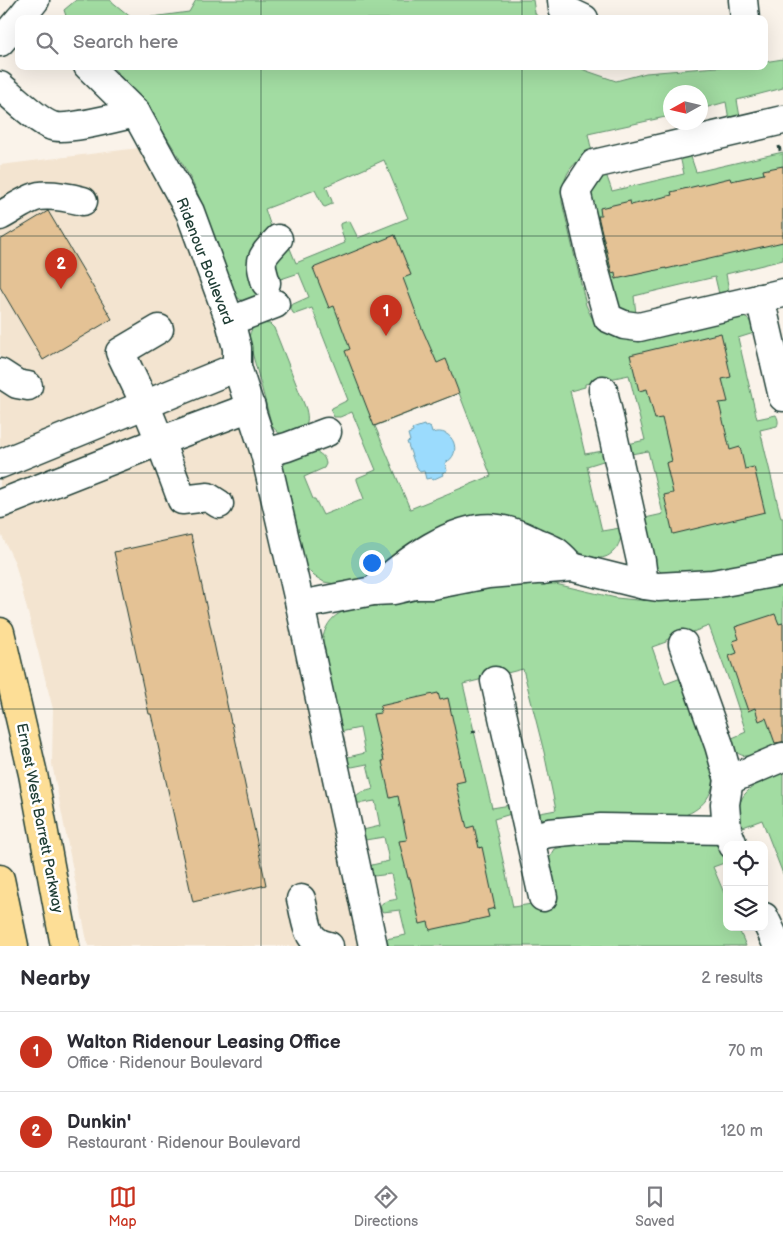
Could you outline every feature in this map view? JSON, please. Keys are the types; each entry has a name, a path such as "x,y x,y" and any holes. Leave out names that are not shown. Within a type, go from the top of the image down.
{"highway":[{"name":"Ernest West Barrett Parkway","path":"0,632 32,774 65,946"},
{"path":"0,879 14,946"}],"street":[{"path":"562,0 563,9 576,15"},
{"path":"743,0 745,15"},
{"path":"0,42 15,24"},
{"name":"Ridenour Boulevard","path":"92,70 136,113 190,212 230,321 237,348 237,367 265,453 300,605 367,945"},
{"path":"0,86 40,120 52,126 66,128 136,113"},
{"path":"783,120 594,164 576,191 608,318 624,325 639,327 771,295 783,397"},
{"path":"0,216 39,196 65,197 83,202"},
{"path":"230,321 270,294 261,268 262,256 278,239"},
{"path":"160,329 120,352 145,404 182,500 208,497 218,504"},
{"path":"0,464 237,367"},
{"path":"0,373 17,384 28,386"},
{"path":"603,390 642,562 644,585"},
{"path":"0,504 251,407"},
{"path":"265,453 327,432"},
{"path":"372,591 428,548 453,536 479,529 497,528 516,533 556,552 572,567"},
{"path":"300,605 372,591 394,590 415,585 432,585 488,574 572,567 658,587 713,584 783,571"},
{"path":"530,838 549,833 601,828 730,837 725,804 729,780 683,644"},
{"path":"495,681 543,897"},
{"path":"729,780 783,757"},
{"path":"302,899 312,938 321,944 329,946"},
{"path":"768,925 778,946"}],"shaded area":[{"path":"139,148 159,182 178,223 217,330 253,469 361,946 88,946 52,764 53,709 15,563 0,532 0,165"}],"green space":[{"path":"76,0 110,0 128,15 66,15 64,10"},
{"path":"196,0 533,0 536,15 167,15 189,12"},
{"path":"783,59 783,88 737,100 740,117 729,120 726,102 708,107 708,85 663,85 663,118 588,134 592,152 578,161 567,174 562,202 586,305 590,315 604,329 634,340 739,315 752,324 754,333 738,338 757,419 776,415 778,421 777,426 760,430 781,518 783,518 783,557 709,571 663,574 657,568 645,518 663,514 648,451 631,454 628,444 645,440 629,375 585,384 585,387 570,391 585,454 603,451 606,459 587,466 602,531 620,528 621,531 621,538 612,553 602,558 597,558 574,550 377,576 335,584 324,582 314,576 304,563 282,473 283,467 286,461 314,451 324,457 326,464 324,468 304,477 313,499 315,499 323,515 364,499 357,478 376,470 352,412 340,417 334,417 331,411 332,408 348,400 312,308 295,314 290,307 309,297 299,273 281,279 274,264 287,245 296,263 345,243 340,224 348,221 358,238 408,218 384,160 326,186 332,204 325,207 315,190 265,209 271,227 257,240 252,253 259,293 253,300 242,301 233,292 202,204 181,161 157,122 115,70 584,70 616,81 646,73 682,70 768,70 768,61","holes":["459,393 491,476 410,509 375,426"]},
{"path":"783,152 783,260 726,274 728,293 719,294 715,277 634,296 636,314 617,309 587,192 597,177 606,174 612,191 684,174 680,156 690,154 696,172"},
{"path":"260,323 270,324 274,328 306,409 306,425 293,433 280,433 272,426 249,341 252,330"},
{"path":"538,580 616,598 637,600 669,600 783,585 783,744 752,756 738,754 733,748 730,739 746,732 709,626 690,633 689,631 652,647 665,684 681,678 714,775 711,792 707,799 694,810 678,817 552,821 539,816 540,813 556,810 544,752 523,669 463,684 492,808 510,805 511,814 494,819 513,907 556,900 549,859 555,849 597,840 715,844 723,850 723,863 713,867 723,891 723,931 740,931 746,946 387,946 386,939 406,935 400,910 383,912 381,908 384,902 397,899 391,874 374,876 371,874 370,867 372,865 389,861 384,837 364,839 363,830 380,826 375,801 358,803 355,799 360,793 373,789 367,764 352,767 348,765 347,761 348,757 365,753 360,728 340,732 322,648 326,628 332,619 340,613 355,608 421,596"},
{"path":"783,771 783,874 762,820 743,827 739,816 739,806 742,798 748,791 764,780"}],"water":[{"path":"424,425 425,427 430,426 432,433 446,433 455,448 451,459 445,463 447,471 432,480 431,478 426,479 424,471 420,472 414,462 407,442 410,441 408,434 413,432 412,429"}],"building":[{"path":"783,166 783,242 616,279 615,272 612,273 598,216 601,216 600,208 630,201 631,205 672,195 671,192 730,178 731,181 764,174 763,170"},
{"path":"48,211 112,319 43,360 0,287 0,240"},
{"path":"395,235 411,275 403,278 421,326 437,363 446,359 459,393 374,426 345,351 350,349 334,306 329,308 313,268"},
{"path":"721,333 731,377 722,379 728,402 719,403 730,450 740,447 745,469 754,467 765,512 673,534 664,495 673,493 666,463 672,461 662,418 655,419 647,389 639,391 630,355"},
{"path":"191,535 266,885 193,902 151,714 149,714 114,552"},
{"path":"775,614 779,624 783,623 783,742 775,743 766,718 759,721 755,708 748,711 729,656 737,653 733,641 739,639 735,627"},
{"path":"438,693 440,700 448,698 465,781 456,783 467,828 474,826 479,848 482,847 495,908 487,910 489,917 430,930 428,922 420,924 410,878 408,878 399,841 407,840 398,796 390,798 373,714 381,713 380,706"}],"place":[{"name":"Dunkin'","path":"61,289"},
{"name":"Walton Ridenour Leasing Office","path":"386,336"}]}
